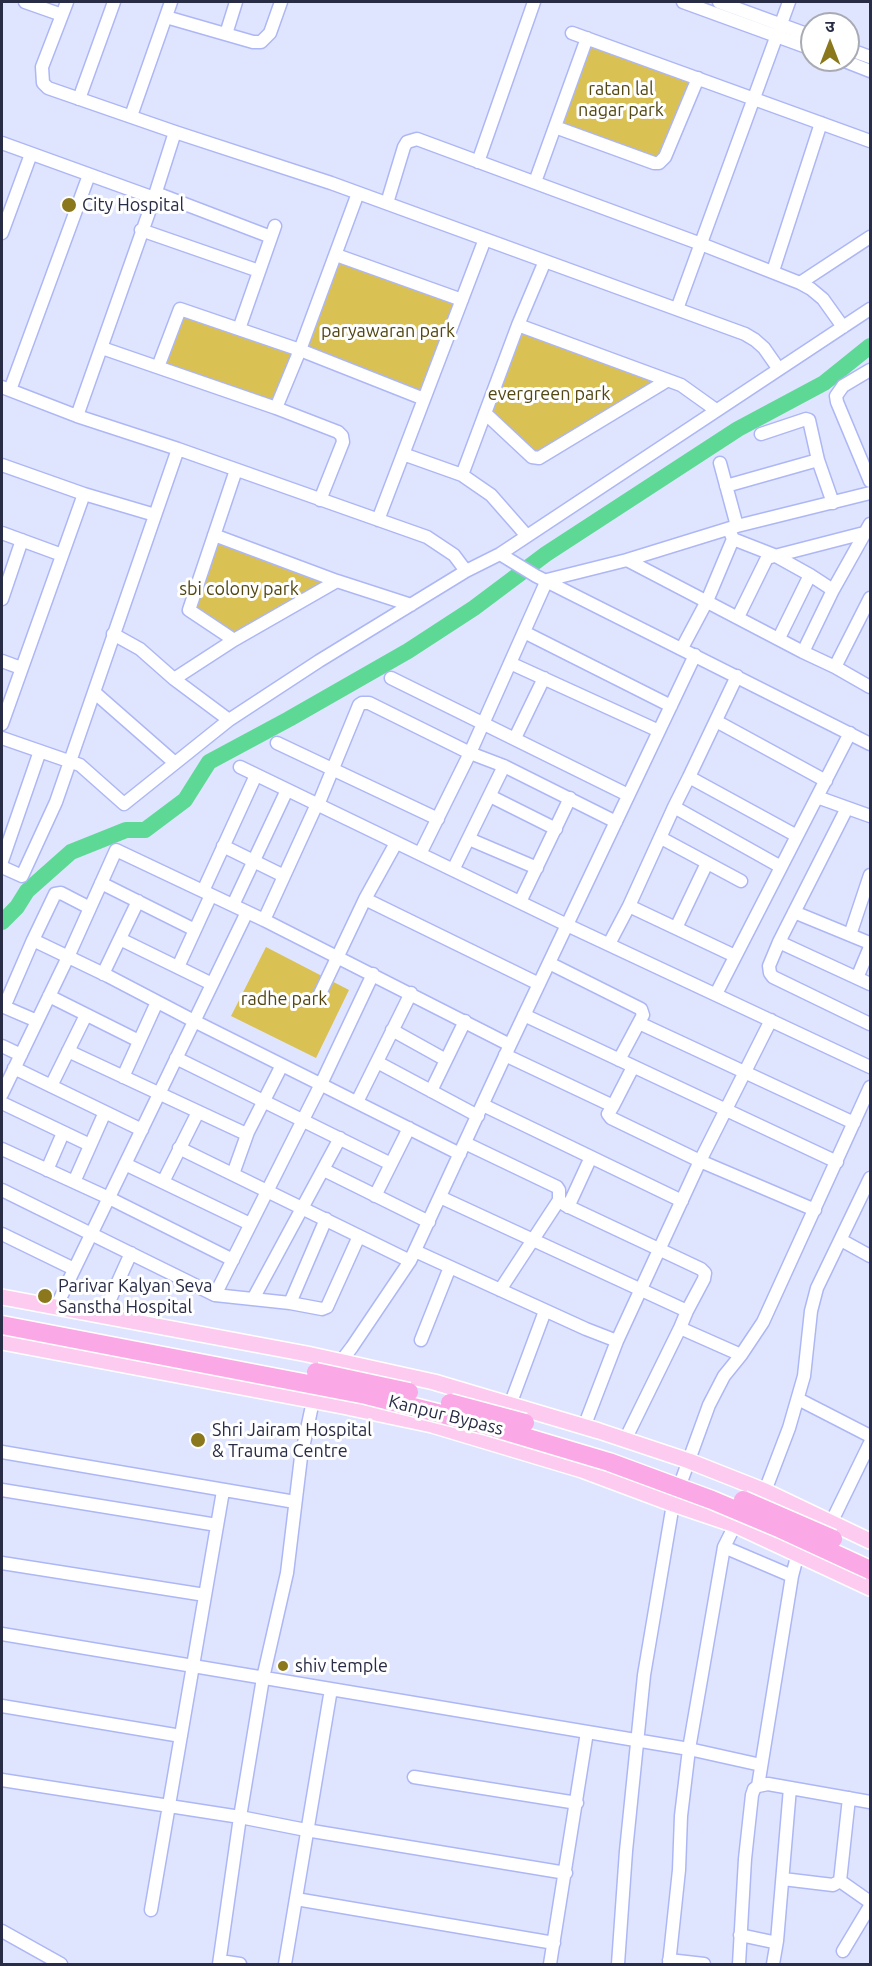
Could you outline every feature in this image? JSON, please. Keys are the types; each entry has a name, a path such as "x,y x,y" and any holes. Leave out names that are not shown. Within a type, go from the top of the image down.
{"highway":[{"name":"Kanpur Bypass","path":"2,1313 372,1383 491,1413 614,1451 718,1489 870,1557"},
{"name":"Kanpur Bypass","path":"2,1325 366,1395 496,1428 609,1462 712,1500 870,1570"}],"main road":[{"path":"2,1297 296,1352 434,1382 689,1461 765,1491 870,1541"},
{"path":"2,1342 432,1425 582,1470 735,1525 870,1588"}],"street":[{"path":"25,2 62,15"},
{"path":"67,2 42,67 43,82 48,87 387,203 745,334 764,348 778,369"},
{"path":"80,99 113,4 99,2"},
{"path":"131,116 171,2"},
{"path":"226,34 236,2"},
{"path":"166,16 253,42 261,42 266,39 281,2"},
{"path":"478,162 534,2"},
{"path":"683,2 778,30 800,34"},
{"path":"719,2 800,42"},
{"path":"677,309 789,2"},
{"path":"572,33 870,141"},
{"path":"535,182 587,38"},
{"path":"555,127 654,164 659,163 665,157 698,78"},
{"path":"773,271 821,123"},
{"path":"77,416 141,230 155,196 175,132"},
{"path":"387,203 406,142 417,139 800,282 823,299 843,327"},
{"path":"2,143 89,175 273,231 239,329"},
{"path":"2,233 4,215 31,154"},
{"path":"89,175 6,388 77,416 178,449 427,537 454,555 466,571"},
{"path":"276,408 358,193"},
{"path":"141,230 260,271"},
{"path":"800,282 870,237"},
{"path":"378,520 485,239"},
{"path":"335,256 462,300"},
{"path":"462,475 518,325 545,261"},
{"path":"158,367 180,309 300,350 424,399"},
{"path":"2,740 80,765 124,804 229,720 319,661 466,571 500,554 870,309"},
{"path":"518,325 668,380 691,391 716,410"},
{"path":"102,348 276,408 338,432 343,442 320,500"},
{"path":"870,370 843,386 836,396 870,482"},
{"path":"485,413 532,457 539,459 668,380"},
{"path":"761,434 808,419 818,460 833,503"},
{"path":"2,867 22,876 56,802 178,449"},
{"path":"403,454 462,475 491,495 527,536"},
{"path":"726,486 818,460"},
{"path":"682,648 707,601 733,531 720,463"},
{"path":"2,465 84,494 155,515"},
{"path":"234,640 189,610 236,470"},
{"path":"541,578 627,560 870,493"},
{"path":"2,724 84,494"},
{"path":"738,617 767,558 867,528"},
{"path":"803,652 867,528"},
{"path":"733,531 833,590"},
{"path":"2,532 62,555"},
{"path":"214,535 337,581 411,605"},
{"path":"2,599 22,540"},
{"path":"500,554 541,578 870,744"},
{"path":"627,560 870,687"},
{"path":"779,639 810,575"},
{"path":"420,854 470,753 524,632 541,578"},
{"path":"174,679 234,640 337,581"},
{"path":"835,667 870,598"},
{"path":"524,632 671,706"},
{"path":"113,634 140,649 174,679 229,720"},
{"path":"240,1965 220,1963 240,1817 263,1678 288,1573 301,1456 313,1401 413,1256 695,655"},
{"path":"2,661 21,668"},
{"path":"510,663 659,731"},
{"path":"609,944 737,676"},
{"path":"391,678 628,795"},
{"path":"515,738 544,678"},
{"path":"94,692 175,763"},
{"path":"264,920 318,805 359,705 364,702 470,753 504,766 616,822"},
{"path":"716,721 826,781"},
{"path":"716,994 850,733"},
{"path":"277,743 438,819"},
{"path":"2,861 40,751"},
{"path":"453,870 504,766"},
{"path":"240,767 567,925 870,1067"},
{"path":"177,967 195,930 223,846 256,775"},
{"path":"689,777 797,836"},
{"path":"233,905 286,790"},
{"path":"490,796 556,829"},
{"path":"817,797 870,816"},
{"path":"520,902 570,798"},
{"path":"675,807 781,867"},
{"path":"847,807 769,966 773,977 870,1024"},
{"path":"661,838 741,881"},
{"path":"469,839 537,868"},
{"path":"318,998 365,899 396,843"},
{"path":"223,846 284,876"},
{"path":"2,1091 68,957 116,850 411,993 465,1021 508,1050 613,1106"},
{"path":"676,928 707,863"},
{"path":"850,935 870,875"},
{"path":"102,883 195,930"},
{"path":"37,1021 3,1006 52,896 61,893 90,908"},
{"path":"365,899 539,984"},
{"path":"103,974 138,901"},
{"path":"629,906 735,956"},
{"path":"56,1307 247,912"},
{"path":"795,912 864,940 870,947 857,978"},
{"path":"120,939 212,984"},
{"path":"33,940 409,1128 557,1187 564,1204 701,1269 705,1273 704,1279 625,1440"},
{"path":"779,942 870,984"},
{"path":"549,963 641,1009 643,1015 619,1060"},
{"path":"215,1295 321,1084 373,974"},
{"path":"357,1102 411,993"},
{"path":"49,996 139,1041"},
{"path":"123,1077 157,1002"},
{"path":"51,1086 86,1015"},
{"path":"524,1016 837,1162"},
{"path":"584,1427 617,1341 700,1161 771,1020"},
{"path":"431,1091 465,1021"},
{"path":"639,1023 855,1123"},
{"path":"392,1030 446,1060"},
{"path":"2,1046 21,1055"},
{"path":"68,1051 244,1133 248,1132"},
{"path":"176,1059 303,1119 391,1164"},
{"path":"377,1062 431,1091 591,1157 682,1201"},
{"path":"233,1174 248,1132 282,1065"},
{"path":"633,1067 608,1114 611,1118 700,1161 815,1210"},
{"path":"14,1068 142,1130"},
{"path":"618,1965 626,1851 644,1676 673,1504 709,1405 724,1376 763,1322 870,1087"},
{"path":"2,1103 90,1145"},
{"path":"74,1182 105,1112"},
{"path":"163,1182 198,1112"},
{"path":"375,1196 409,1128"},
{"path":"47,1170 63,1132"},
{"path":"253,1299 340,1138"},
{"path":"179,1148 359,1236 450,1267 617,1341"},
{"path":"2,1149 109,1198 233,1260"},
{"path":"500,1290 532,1240 564,1204 591,1157"},
{"path":"125,1164 250,1224"},
{"path":"324,1170 429,1222"},
{"path":"765,1491 804,1376 811,1311 817,1288 870,1178"},
{"path":"2,1190 215,1295 322,1309 327,1306 359,1236"},
{"path":"440,1197 687,1311"},
{"path":"290,1303 326,1219"},
{"path":"2,1234 74,1269"},
{"path":"841,1240 870,1256"},
{"path":"108,1304 131,1252"},
{"path":"421,1340 450,1267"},
{"path":"510,1405 545,1311"},
{"path":"680,1328 741,1355"},
{"path":"798,1399 870,1436"},
{"path":"831,1522 870,1443"},
{"path":"2,1452 295,1502"},
{"path":"2,1490 217,1525"},
{"path":"152,1910 223,1491"},
{"path":"704,1965 669,1962 689,1749 724,1547 735,1525"},
{"path":"724,1547 792,1576"},
{"path":"739,1965 752,1795 758,1786 792,1576 798,1553"},
{"path":"2,1563 204,1595"},
{"path":"2,1634 689,1749 761,1765"},
{"path":"285,1965 331,1689"},
{"path":"2,1706 181,1736"},
{"path":"550,1965 587,1732"},
{"path":"414,1777 577,1803"},
{"path":"2,1780 240,1817 566,1873"},
{"path":"758,1786 768,1784 870,1802"},
{"path":"773,1965 790,1788"},
{"path":"840,1881 849,1798"},
{"path":"783,1878 833,1885 840,1881"},
{"path":"840,1881 870,1904 843,1951"},
{"path":"296,1899 554,1943"},
{"path":"2,1931 61,1965"},
{"path":"740,1935 777,1941"}],"green space":[{"name":"ratan lal nagar park","path":"587,38 696,77 660,162 556,125"},
{"name":"paryawaran park","path":"335,258 462,302 425,401 300,352"},
{"path":"180,310 300,350 276,408 158,367"},
{"name":"evergreen park","path":"519,327 668,381 544,460 486,413"},
{"name":"sbi colony park","path":"214,535 334,578 234,642 189,611"},
{"name":"radhe park","path":"266,947 349,990 316,1058 231,1016"}],"waterway":[{"path":"2,922 17,907 27,891 71,852 126,830 145,830 185,800 209,762 408,651 474,608 546,554 738,429 824,383 870,346"}],"place":[{"name":"City Hospital","path":"69,205"},
{"name":"Parivar Kalyan Seva Sanstha Hospital","path":"45,1296"},
{"name":"Shri Jairam Hospital & Trauma Centre","path":"198,1440"},
{"name":"shiv temple","path":"283,1666"}]}
